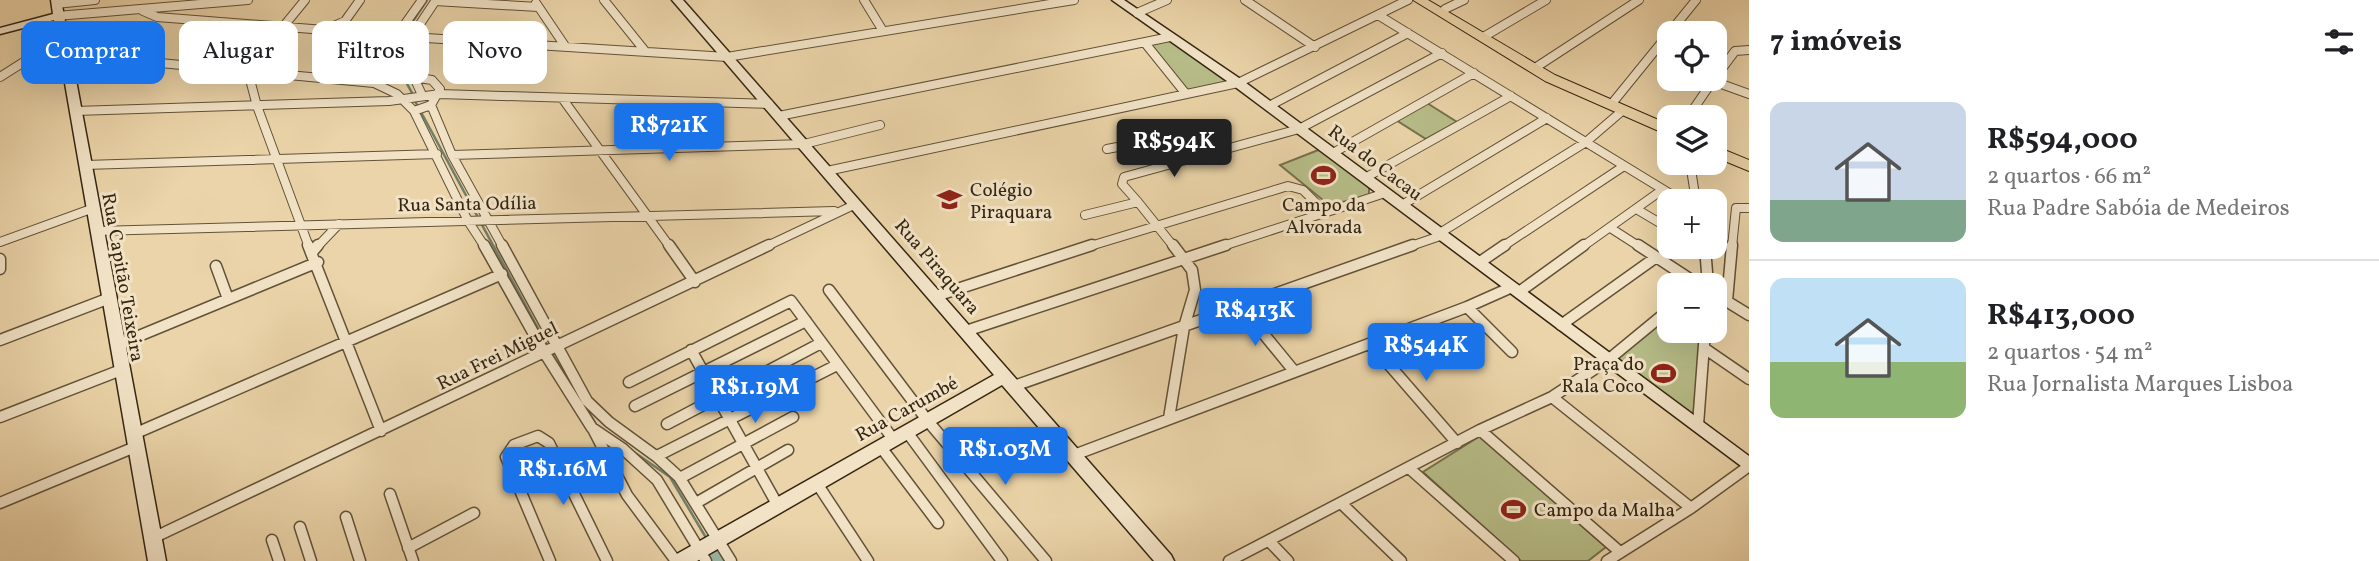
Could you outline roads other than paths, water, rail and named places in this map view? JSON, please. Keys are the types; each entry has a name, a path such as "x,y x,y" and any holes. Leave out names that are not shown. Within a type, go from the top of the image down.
{"main road":[{"path":"1419,0 1528,66 1618,106 1657,119"},
{"path":"1430,0 1538,66 1657,125"},
{"path":"1727,149 1744,160"},
{"path":"1727,155 1744,160"}],"street":[{"path":"0,31 56,8 95,0"},
{"path":"56,8 143,11 248,0"},
{"path":"288,21 305,0"},
{"path":"298,28 332,29 345,21 360,0"},
{"path":"407,21 422,0"},
{"path":"421,21 435,0 536,3 565,46"},
{"path":"604,0 645,51"},
{"name":"Rua Piraquara","path":"677,0 1166,561"},
{"path":"864,0 883,31"},
{"path":"429,38 727,57 1074,0"},
{"name":"Rua do Cacau","path":"1117,0 1238,83 1749,465"},
{"path":"1137,13 1167,0"},
{"path":"1245,0 1315,47"},
{"path":"827,171 1238,83 1408,0"},
{"path":"1445,9 1464,0"},
{"path":"1485,36 1546,0"},
{"path":"1538,66 1639,0"},
{"path":"1009,381 1184,327 1442,234 1586,142 1618,106 1696,0"},
{"path":"143,11 157,17 207,21"},
{"path":"1378,15 1660,189"},
{"path":"1269,106 1408,33"},
{"path":"779,116 1170,37"},
{"path":"1145,43 1186,94"},
{"path":"1727,62 1735,51 1749,50"},
{"path":"1169,418 1184,327 1196,282 1183,259 1122,184 1122,179 1299,128 1442,53"},
{"path":"0,77 21,64"},
{"path":"1333,153 1474,73"},
{"path":"298,76 374,83 414,97 452,156 502,274 550,349 598,414 628,439 657,456 680,478 696,503 709,549"},
{"path":"429,81 437,83 440,94"},
{"name":"Rua Capitão Teixeira","path":"70,84 157,561"},
{"path":"251,84 300,224 318,262 381,431"},
{"path":"413,84 414,97"},
{"path":"1727,85 1749,94"},
{"path":"423,108 440,94"},
{"path":"75,111 257,106 440,94 769,104"},
{"path":"1365,178 1511,96"},
{"path":"562,98 695,282"},
{"path":"423,108 436,154 479,220 627,495 679,561"},
{"path":"1402,205 1547,118"},
{"path":"452,156 804,144 880,125"},
{"path":"1160,156 1216,142 1209,129"},
{"path":"1107,149 1144,142 1167,165"},
{"path":"85,164 436,154"},
{"path":"1480,262 1624,166"},
{"path":"936,296 1156,225 1288,186 1303,190 1326,213"},
{"path":"966,331 1385,192"},
{"path":"1074,455 1294,370 1516,290 1612,229 1657,194"},
{"path":"1085,215 1138,202"},
{"name":"Rua Frei Miguel","path":"153,538 856,204"},
{"path":"1749,208 1740,205 1735,212 1727,300 1749,315"},
{"path":"0,242 91,209"},
{"path":"1638,210 1657,221"},
{"name":"Rua Santa Odília","path":"96,231 838,211"},
{"path":"786,212 797,220 795,232"},
{"path":"313,251 339,224"},
{"path":"1612,229 1679,273"},
{"path":"1561,325 1655,258"},
{"path":"0,259 0,269"},
{"path":"117,345 318,262"},
{"path":"216,265 228,299"},
{"path":"0,503 347,340 502,274"},
{"path":"829,290 927,420 1046,561"},
{"path":"0,340 107,299"},
{"path":"629,382 783,302 794,302 893,439 1002,561"},
{"path":"1240,305 1294,370"},
{"path":"1467,307 1512,352"},
{"path":"1229,561 1410,469 1480,430 1552,397 1608,360 1657,320"},
{"path":"635,406 806,321"},
{"path":"667,424 716,395 821,342"},
{"path":"1698,425 1704,343"},
{"path":"1371,344 1457,443"},
{"path":"1704,348 1749,379"},
{"path":"691,350 755,470 777,505"},
{"path":"657,456 837,365"},
{"path":"0,417 121,370"},
{"name":"Rua Carumbé","path":"679,561 709,549 777,505 927,420 1009,381"},
{"path":"1552,397 1691,508"},
{"path":"680,478 793,417"},
{"path":"592,428 623,449 657,480 709,549 731,561"},
{"path":"1480,430 1620,552"},
{"path":"550,561 506,457 514,445 538,436 550,443 607,561"},
{"path":"893,439 938,523"},
{"path":"696,503 788,450"},
{"path":"1607,561 1691,508 1749,465"},
{"path":"1410,469 1514,561"},
{"path":"816,482 868,561"},
{"path":"390,494 413,561"},
{"path":"1342,504 1401,561"},
{"path":"408,548 474,513"},
{"path":"346,517 360,561"},
{"path":"300,527 311,561"},
{"path":"272,540 279,561"},
{"path":"1269,541 1288,561"}],"waterway":[{"path":"412,93 391,54 427,0"},
{"path":"415,101 547,345"},
{"path":"552,354 579,396"},
{"path":"584,405 597,426"},
{"path":"631,450 670,477 705,536"},
{"path":"713,549 720,561"}],"place":[{"name":"Campo da Alvorada","path":"1324,176"},
{"name":"Colégio Piraquara","path":"950,200"},
{"name":"Praça do Rala Coco","path":"1664,374"},
{"name":"Campo da Malha","path":"1514,509"}]}
